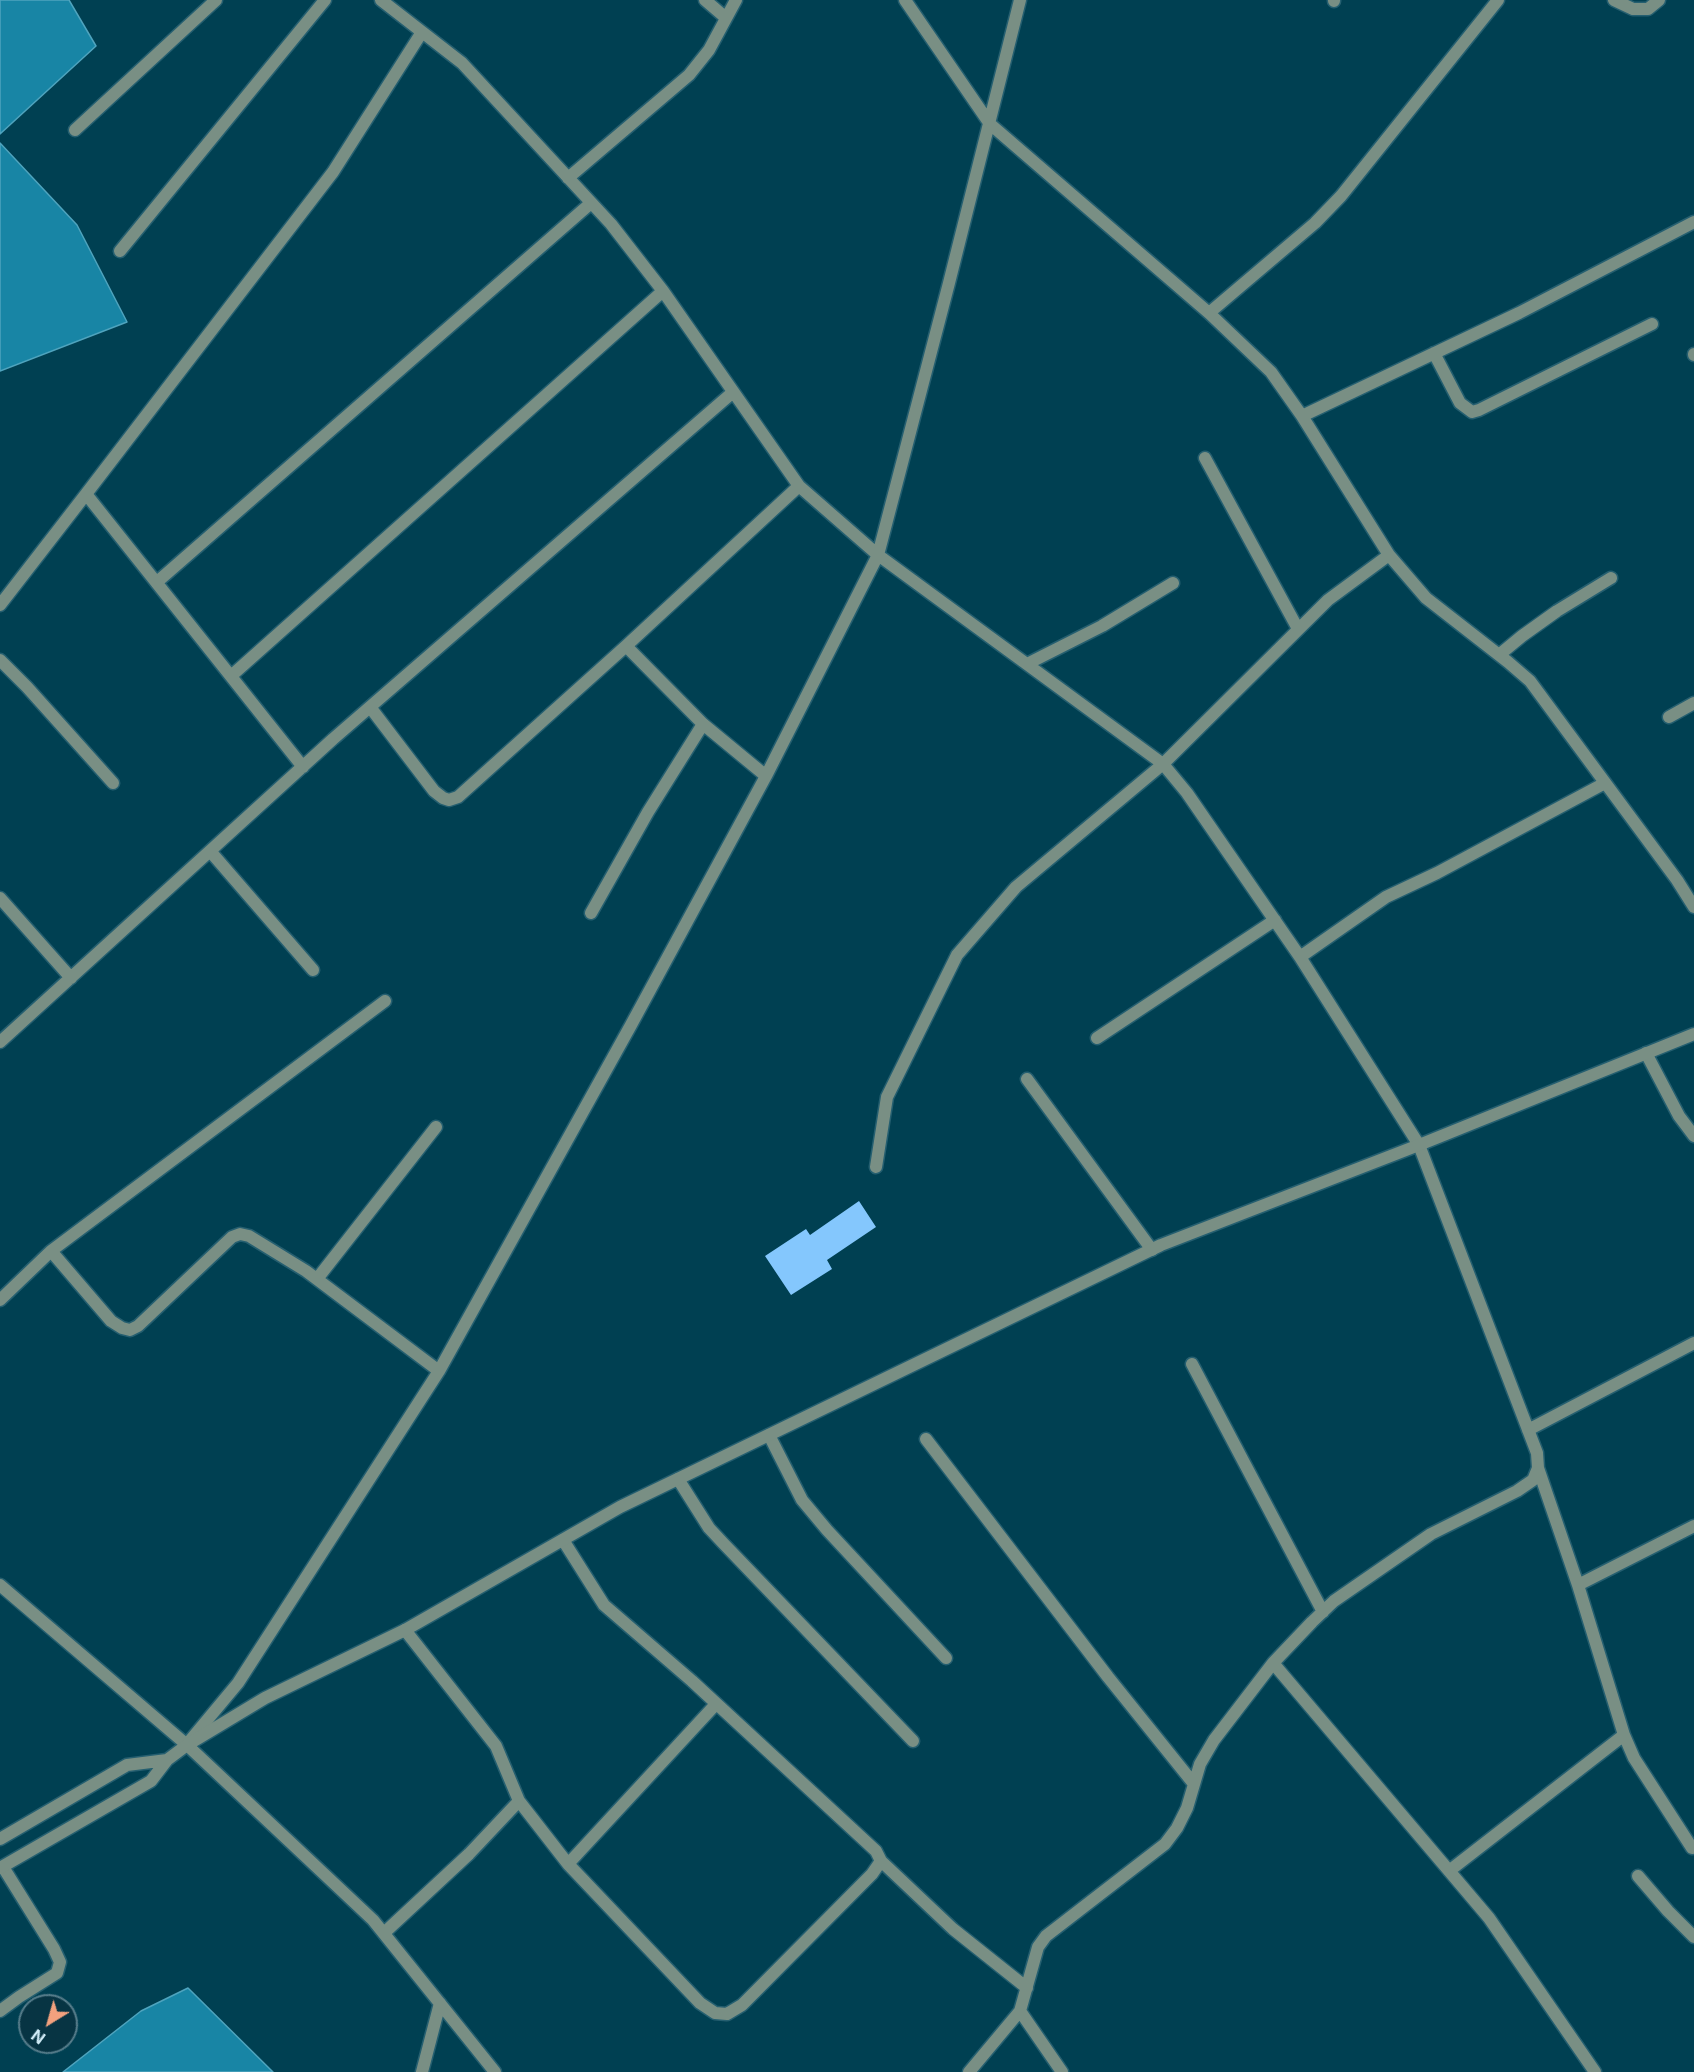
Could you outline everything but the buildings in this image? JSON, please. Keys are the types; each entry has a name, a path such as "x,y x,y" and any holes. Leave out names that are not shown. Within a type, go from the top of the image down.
{"street":[{"path":"75,130 216,0"},
{"path":"120,251 325,0"},
{"path":"381,0 462,63 611,224 663,291 799,486 878,555 1163,764 1187,793 1300,957 1419,1145 1537,1453 1538,1468 1578,1586 1624,1735 1634,1758 1692,1848"},
{"path":"705,0 726,18"},
{"path":"568,178 689,75 709,50 736,0"},
{"path":"905,0 990,124 1209,313 1270,372 1302,416 1389,555 1426,598 1530,681 1677,880 1694,907"},
{"path":"187,1745 238,1683 439,1371 766,776 878,555 1020,0"},
{"path":"1209,313 1315,223 1341,196 1498,0"},
{"path":"1614,0 1633,9 1648,9 1659,0"},
{"path":"0,605 333,172 422,32"},
{"path":"157,582 591,203"},
{"path":"1302,416 1519,312 1694,222"},
{"path":"231,675 663,291"},
{"path":"1434,352 1460,403 1472,412 1652,324"},
{"path":"0,1042 370,707 732,393"},
{"path":"1205,458 1298,629"},
{"path":"370,707 434,791 449,800 458,797 799,486"},
{"path":"86,494 303,767"},
{"path":"876,1167 887,1097 957,955 1016,887 1163,764 1328,600 1389,555"},
{"path":"1499,655 1557,611 1611,578"},
{"path":"1027,664 1102,626 1173,583"},
{"path":"626,646 703,724 766,776"},
{"path":"0,660 113,783"},
{"path":"1669,717 1694,703"},
{"path":"591,913 648,812 703,724"},
{"path":"1300,957 1386,897 1437,873 1605,783"},
{"path":"210,851 313,970"},
{"path":"0,898 71,978"},
{"path":"1097,1038 1275,920"},
{"path":"0,1300 51,1251 385,1001"},
{"path":"0,2011 57,1973 60,1962 2,1868 151,1781 167,1760 187,1745 265,1698 405,1630 620,1507 1152,1250 1694,1034"},
{"path":"1646,1053 1679,1116 1694,1136"},
{"path":"1027,1079 1152,1250"},
{"path":"317,1279 436,1127"},
{"path":"51,1251 111,1321 130,1330 138,1326 232,1237 240,1234 262,1243 317,1279 439,1371"},
{"path":"1528,1430 1694,1343"},
{"path":"1192,1364 1323,1612"},
{"path":"769,1435 802,1500 946,1658"},
{"path":"926,1440 1108,1677 1194,1784"},
{"path":"969,2072 1020,2011 1038,1947 1046,1936 1165,1844 1177,1828 1187,1808 1200,1764 1214,1740 1273,1663 1334,1601 1431,1534 1525,1486 1533,1480 1538,1468"},
{"path":"678,1479 709,1528 913,1741"},
{"path":"1578,1586 1694,1526"},
{"path":"563,1540 604,1605 876,1851 881,1861 953,1929 1027,1988"},
{"path":"1,1588 187,1745 373,1920 495,2072"},
{"path":"405,1630 496,1746 519,1801 568,1864 700,2002 715,2013 728,2014 742,2006 872,1874 881,1861"},
{"path":"1273,1663 1489,1918 1595,2072"},
{"path":"568,1864 716,1704"},
{"path":"1449,1871 1624,1735"},
{"path":"0,1839 128,1765 167,1760"},
{"path":"384,1933 469,1854 519,1801"},
{"path":"1638,1876 1694,1937"},
{"path":"422,2072 440,2004"},
{"path":"1020,2011 1062,2072"}],"water":[{"path":"0,0 69,0 96,46 0,134"},
{"path":"0,143 77,225 127,322 0,371"},
{"path":"188,1988 273,2072 63,2072 141,2011"}]}
